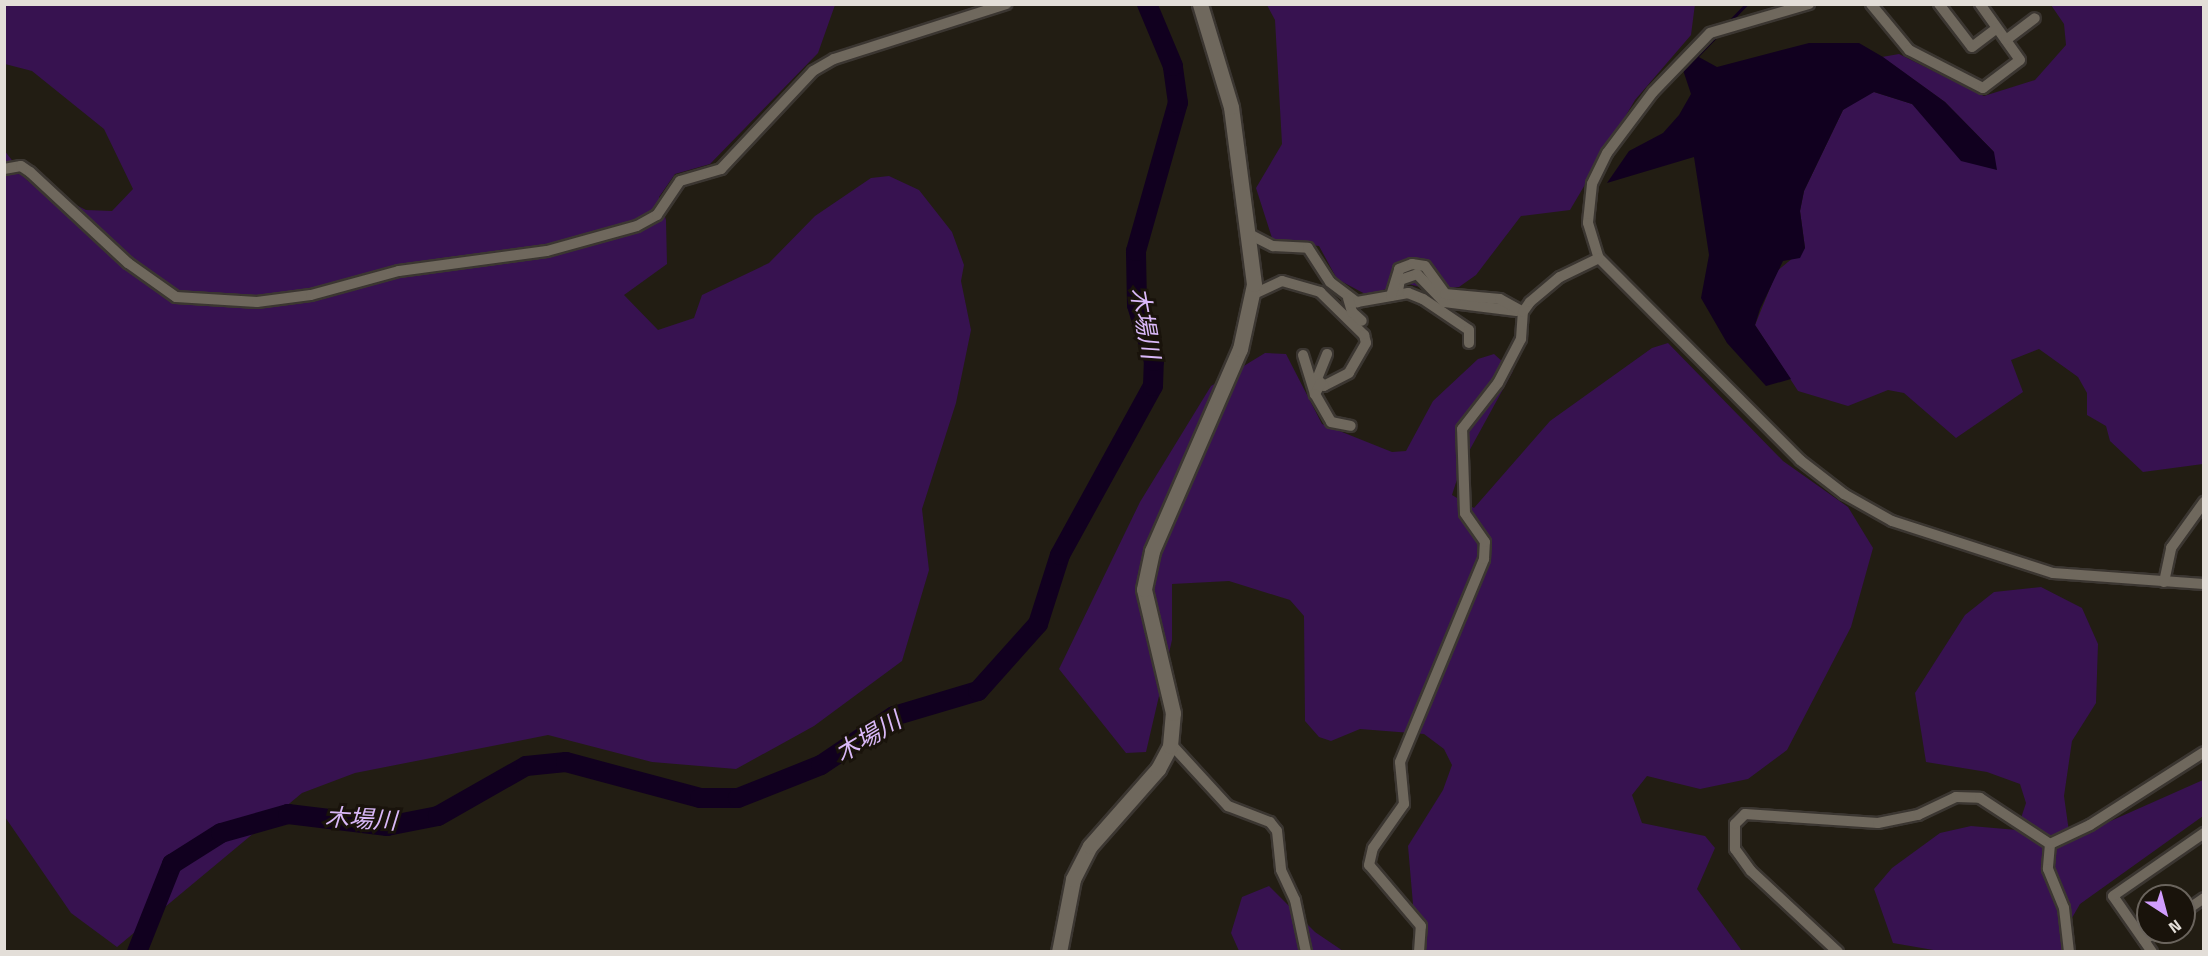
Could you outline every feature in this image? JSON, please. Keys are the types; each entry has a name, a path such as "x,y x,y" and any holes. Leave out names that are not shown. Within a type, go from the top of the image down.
{"street":[{"path":"4,169 21,166 30,172 128,264 176,297 257,302 310,295 399,271 547,251 637,226 657,215 680,181 721,169 813,71 985,7 1006,4"},
{"path":"1059,951 1073,879 1090,846 1158,769 1170,743 1173,713 1144,589 1152,551 1240,349 1252,295 1251,235 1231,107 1200,4"},
{"path":"1809,4 1711,33 1653,92 1607,153 1589,203 1588,223 1599,258 1760,423 1844,494 1892,521 2053,573 2204,584"},
{"path":"1871,4 1909,50 1983,88 2020,60 1980,4"},
{"path":"1939,4 1972,46 1997,28"},
{"path":"2006,40 2036,18"},
{"path":"1251,235 1273,246 1308,248 1345,296 1352,312 1362,321"},
{"path":"1419,951 1421,926 1370,865 1373,848 1404,804 1400,762 1484,559 1485,542 1465,513 1462,429 1502,375 1521,339 1522,312 1560,277 1599,258"},
{"path":"1395,296 1399,269 1418,265 1445,294 1500,299 1522,312"},
{"path":"1252,295 1282,281 1320,292 1364,335 1366,343 1348,373 1337,383 1321,383"},
{"path":"1345,296 1357,302 1395,296 1423,299 1469,330 1468,344"},
{"path":"1333,307 1345,296"},
{"path":"1316,394 1321,383 1319,368 1327,354"},
{"path":"1303,355 1316,394 1331,423 1351,426"},
{"path":"2164,582 2171,548 2204,502"},
{"path":"1170,743 1228,806 1270,822 1277,831 1281,870 1295,900 1306,951"},
{"path":"2050,844 2090,825 2204,752"},
{"path":"1838,951 1751,871 1735,849 1735,824 1745,814 1878,823 1918,815 1956,797 1980,798 2050,844"},
{"path":"2136,929 2113,896 2204,833"},
{"path":"2050,844 2048,869 2064,908 2069,951"}],"shaded area":[{"path":"1695,4 1691,35 1635,100 1570,210 1521,216 1476,275 1459,287 1431,290 1405,283 1367,295 1337,279 1319,246 1273,241 1256,188 1282,144 1275,20 1267,5"},
{"path":"5,5 835,5 818,53 710,164 675,174 659,197 666,220 667,264 624,295 658,330 694,318 702,295 769,263 815,216 871,178 889,176 919,190 952,232 964,265 961,281 971,330 956,403 922,509 929,570 902,661 814,726 736,769 652,762 548,735 355,773 302,793 117,947 71,913 5,817 4,150 28,181 86,210 112,211 133,189 104,129 32,71 5,64"},
{"path":"2051,5 2203,5 2203,464 2143,472 2110,441 2106,426 2087,415 2087,393 2078,377 2039,349 2011,360 2023,392 1956,438 1904,393 1888,390 1848,406 1798,391 1755,325 1777,271 1805,248 1800,211 1804,191 1843,110 1862,95 1874,92 1912,104 1994,152 1945,102 1882,57 1899,54 1984,96 2035,80 2066,45 2064,24"},
{"path":"1809,43 1859,43 1883,57 1945,102 1994,152 1997,170 1961,161 1912,104 1874,92 1843,110 1804,191 1800,211 1805,248 1800,258 1783,261 1760,309 1755,325 1791,379 1766,386 1727,343 1701,298 1709,255 1694,157 1607,183 1629,151 1663,133 1679,115 1691,94 1683,70 1697,56 1717,67"},
{"path":"1668,343 1783,461 1848,507 1873,548 1851,627 1787,750 1748,779 1700,789 1647,776 1632,795 1642,823 1705,836 1715,848 1697,889 1742,951 1417,951 1408,846 1443,790 1452,765 1444,749 1424,734 1360,729 1331,741 1319,737 1305,721 1304,616 1290,600 1229,581 1172,584 1172,640 1146,752 1126,753 1059,669 1140,502 1211,386 1265,353 1286,354 1322,424 1392,452 1406,451 1433,401 1478,359 1494,354 1513,371 1462,464 1452,495 1474,508 1550,421 1652,348"},
{"path":"2041,587 2082,608 2098,644 2096,703 2072,741 2064,796 2070,839 2203,780 2203,816 2080,904 2069,923 2065,951 1939,951 1893,943 1874,889 1892,868 1940,833 1971,826 2017,830 2026,803 2020,784 1987,772 1926,762 1915,693 1965,615 1994,592"},
{"path":"1269,886 1315,932 1343,951 1239,951 1231,933 1242,897"}],"waterway":[{"name":"木場川","path":"137,952 172,864 221,833 288,814 387,826 438,816 526,766 566,762 700,798 738,798 821,765 894,716 978,691 1038,624 1060,555 1153,386 1154,361 1137,305 1136,251 1178,103 1173,66 1147,4"},
{"path":"1727,24 1746,4"},
{"path":"1694,59 1717,35"}]}
